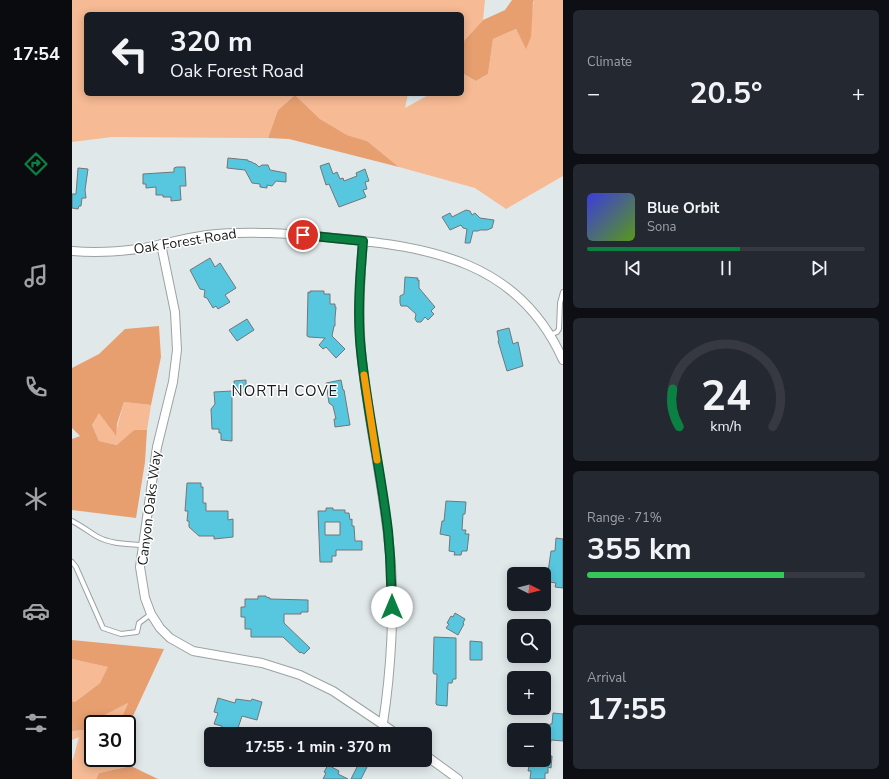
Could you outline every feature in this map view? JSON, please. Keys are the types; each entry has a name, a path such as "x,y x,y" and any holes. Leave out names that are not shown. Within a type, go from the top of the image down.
{"street":[{"name":"Oak Forest Road","path":"72,251 105,252 132,250 206,235 254,232 289,233 396,245 417,249 473,267 488,274 517,295 533,311 550,336 563,360"},
{"path":"363,241 359,318 361,350 385,510 392,581 390,640 386,703 383,723"},
{"name":"Canyon Oaks Way","path":"161,244 175,312 177,350 173,382 157,442 142,545 140,567 141,580 145,598 151,614 160,628 170,638 193,651 254,662 300,675 333,691 388,727"},
{"path":"432,760 458,779"}],"lane":[{"path":"550,336 559,329 560,303 563,292"},
{"path":"72,521 96,536 117,544 142,545"},
{"path":"72,562 103,628 121,634 137,632 139,623 151,614"}],"shaded area":[{"path":"72,0 485,0 483,20 464,41 464,12 84,12 84,96 294,96 278,110 268,138 112,137 72,142"},
{"path":"512,0 534,0 531,37 526,49 516,29 493,39 488,74 476,81 464,74 464,41 483,20 505,10"},
{"path":"534,0 563,0 563,176 506,209 475,188 399,167 367,141 347,135 320,119 296,96 408,96 405,108 426,96 464,96 464,74 476,81 488,74 493,39 516,29 526,48"},
{"path":"294,96 296,96 320,119 347,135 367,141 399,167 289,139 268,138 278,110"},
{"path":"159,326 161,357 151,405 124,402 117,424 116,436 99,413 92,425 99,441 117,445 134,430 147,430 145,462 136,518 72,510 72,439 80,436 72,428 72,368 99,354 125,329"},
{"path":"124,402 151,405 147,430 134,430 118,445 99,441 92,425 99,412 115,435"},
{"path":"72,640 164,649 133,715 123,715 128,703 105,715 84,715 84,730 72,731 72,701 75,702 100,683 108,667 72,659"},
{"path":"72,659 109,667 100,683 75,702 72,701"},
{"path":"128,703 123,715 105,715"},
{"path":"84,730 84,767 126,767 99,773 96,779 72,779 72,760 79,737 72,740 72,731"},
{"path":"133,767 158,779 96,779 99,773"}],"building":[{"path":"228,158 248,160 259,167 262,165 268,165 270,170 286,173 286,182 276,181 272,186 267,185 267,188 260,187 260,184 252,183 245,170 227,168"},
{"path":"329,163 333,174 337,172 340,179 343,178 344,181 357,176 356,173 365,169 369,181 365,182 367,189 363,190 366,197 339,207 329,184 326,185 320,166"},
{"path":"185,167 186,186 180,186 181,200 171,201 171,197 156,195 156,187 146,188 146,184 143,184 143,174 174,172 174,168"},
{"path":"78,168 88,169 85,190 86,198 82,198 81,206 79,206 78,209 72,208 72,194 76,194"},
{"path":"466,210 470,211 472,215 475,213 480,218 494,220 492,228 473,231 470,243 465,243 467,229 463,228 461,225 450,230 442,217 450,213 452,217"},
{"path":"210,258 215,267 220,263 236,288 225,295 230,302 218,309 216,306 213,308 207,298 204,297 205,290 200,289 190,270"},
{"path":"405,277 418,278 419,288 435,307 431,311 434,314 428,320 425,317 421,322 417,322 415,319 416,314 407,306 401,306 400,296 404,294"},
{"path":"310,291 324,291 324,294 330,294 330,304 335,304 335,326 332,336 345,349 336,358 326,347 323,349 319,345 325,338 307,336 308,292 310,293"},
{"path":"247,319 254,330 237,341 229,330"},
{"path":"509,328 513,344 518,342 523,366 507,371 498,341 497,331"},
{"path":"246,380 246,393 235,393 234,381"},
{"path":"341,380 350,425 335,427 334,419 336,419 333,406 329,403 326,383"},
{"path":"232,391 232,441 221,440 221,433 219,433 219,429 212,429 211,409 215,404 214,392"},
{"path":"187,483 201,483 201,487 203,487 203,503 206,503 206,511 228,511 228,520 233,519 233,537 214,539 214,536 199,536 189,527 189,521 187,521 188,511 185,511"},
{"path":"446,501 466,502 465,514 463,514 462,530 466,530 465,534 469,534 467,551 462,551 461,555 454,555 455,552 449,551 450,536 440,534 442,521 444,521"},
{"path":"326,508 333,508 333,510 345,510 345,513 349,513 350,520 352,519 352,526 354,526 355,541 362,541 362,550 336,550 336,556 332,556 332,562 320,562 318,511 326,511","holes":["325,522 340,522 340,535 325,535"]},
{"path":"556,538 563,539 563,588 555,587 556,583 551,582 551,567 549,567 551,551 555,551"},
{"path":"258,596 266,596 270,599 308,600 308,612 301,612 301,614 284,614 284,623 310,648 304,654 301,652 300,653 283,637 251,637 251,629 245,629 245,617 241,617 241,607 245,607 245,599 258,599"},
{"path":"455,613 465,619 458,635 446,628 449,624 447,623 451,616 453,617"},
{"path":"434,637 456,638 456,679 453,679 452,683 448,683 447,706 436,704 437,674 434,674 433,672"},
{"path":"470,641 482,642 482,660 470,660"},
{"path":"218,698 235,703 236,699 251,701 252,699 262,702 257,720 242,716 238,727 222,727 214,724 218,713 214,712"},
{"path":"553,713 563,714 563,741 551,740"},
{"path":"327,767 332,767 339,771 338,774 348,779 323,779 326,773 324,772"},
{"path":"357,767 367,767 361,779 351,779"},
{"path":"529,767 548,767 548,773 545,773 545,779 530,779 531,771 528,771"}],"slow traffic":[{"path":"364,375 377,460"}],"district":[{"name":"NORTH COVE","path":"285,391"}],"route":[{"path":"303,235 363,241 359,318 361,350 388,531 392,581 392,607"}]}
